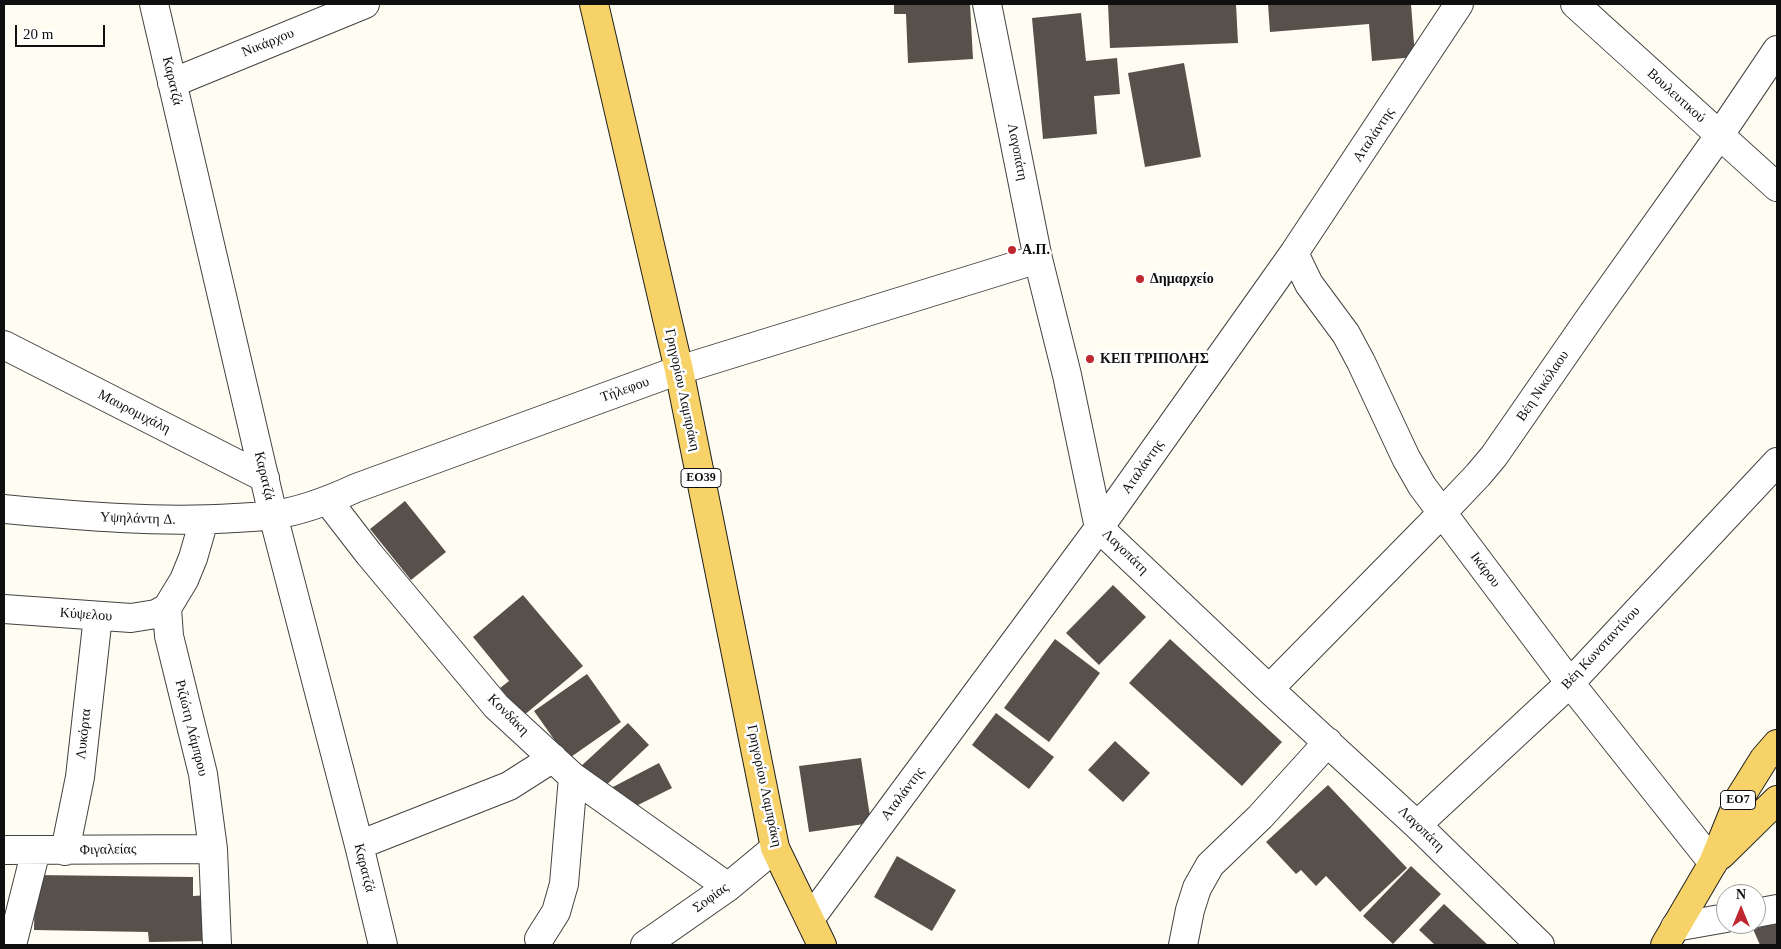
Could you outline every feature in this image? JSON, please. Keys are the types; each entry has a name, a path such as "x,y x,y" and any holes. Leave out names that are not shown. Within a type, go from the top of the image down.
{"main road":[{"name":"Γρηγορίου Λαμπράκη","path":"594,4 679,370 776,848 822,945"},
{"name":"ΕΟ7","path":"1670,936 1713,864 1738,799 1777,744"},
{"name":"ΕΟ7","path":"1713,864 1777,800"}],"street":[{"name":"Καρατζά","path":"154,4 273,515 359,845 383,945"},
{"name":"Νικάρχου","path":"172,83 364,4"},
{"name":"Λαγοπάτη","path":"987,4 1038,259 1067,375 1099,528 1269,689 1417,825 1540,945"},
{"name":"Αταλάντης","path":"810,919 1099,528 1294,253 1459,4"},
{"name":"Βουλευτικού","path":"1575,4 1777,187"},
{"name":"Βέη Νικόλαου","path":"1269,689 1478,476 1494,456 1719,136 1777,50"},
{"name":"Ικάρου","path":"1294,253 1309,284 1346,334 1406,458 1441,514 1713,864"},
{"name":"Τήλεφου","path":"273,515 328,501 356,488 679,370 1038,259"},
{"name":"Μαυρομιχάλη","path":"4,345 264,478"},
{"name":"Βέη Κωνσταντίνου","path":"1417,825 1570,682 1777,462"},
{"name":"Κονδάκη","path":"328,501 369,554 496,706 573,777 728,887"},
{"name":"Υψηλάντη Δ.","path":"4,509 100,518 161,521 273,515"},
{"path":"167,608 184,580 193,558 204,520"},
{"name":"Κύψελου","path":"4,609 131,618 156,614 167,608"},
{"name":"Ριζιώτη Λάμπρου","path":"167,608 171,646 203,774 213,849 217,945"},
{"name":"Λυκόρτα","path":"65,851 80,777 98,616"},
{"path":"1184,945 1190,910 1197,888 1210,865 1260,817 1328,742"},
{"path":"359,845 509,786 553,758"},
{"path":"539,939 556,912 564,884 573,777"},
{"name":"Σοφίας","path":"645,945 728,887 776,848"},
{"name":"Φιγαλείας","path":"4,850 213,849"},
{"path":"12,945 36,850"},
{"path":"1670,936 1716,921"}],"building":[{"path":"894,4 970,4 973,59 908,63 906,14 894,14"},
{"path":"1108,4 1236,4 1238,43 1110,48"},
{"path":"1268,4 1411,4 1415,57 1372,61 1369,24 1270,32"},
{"path":"1081,13 1086,61 1117,58 1120,94 1094,96 1097,134 1043,139 1032,18"},
{"path":"1184,63 1201,157 1145,167 1128,73"},
{"path":"405,501 446,552 411,580 370,529"},
{"path":"1113,585 1146,617 1099,665 1066,633"},
{"path":"523,595 583,666 523,716 500,688 509,681 473,637"},
{"path":"1055,639 1100,673 1049,742 1004,708"},
{"path":"1170,639 1282,742 1242,786 1129,683"},
{"path":"587,674 621,722 568,759 534,711"},
{"path":"996,713 1054,757 1029,789 972,745"},
{"path":"628,723 649,745 601,790 580,767"},
{"path":"1115,741 1150,773 1123,802 1088,770"},
{"path":"861,758 871,823 809,832 799,766"},
{"path":"659,763 672,788 624,812 611,788"},
{"path":"1328,785 1407,868 1360,912 1326,876 1316,886 1301,870 1296,874 1266,842"},
{"path":"897,856 956,890 932,931 874,897"},
{"path":"1411,866 1441,894 1393,944 1363,916"},
{"path":"35,875 193,877 193,896 210,895 210,941 149,942 148,932 34,930"},
{"path":"1444,904 1488,945 1435,945 1419,930"},
{"path":"1777,923 1777,945 1760,945 1755,934 1766,934 1766,926"}],"place":[{"name":"Α.Π.","path":"1012,250"},
{"name":"Δημαρχείο","path":"1140,279"},
{"name":"ΚΕΠ ΤΡΙΠΟΛΗΣ","path":"1090,359"}]}
